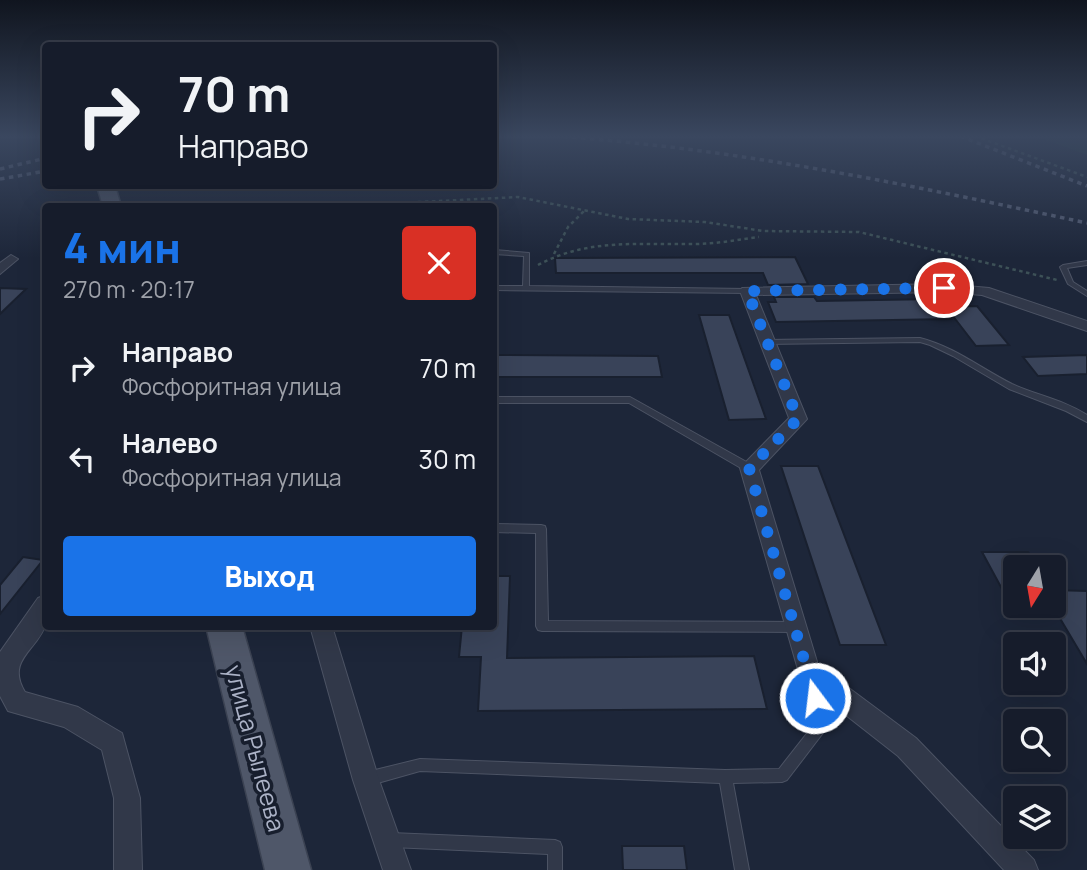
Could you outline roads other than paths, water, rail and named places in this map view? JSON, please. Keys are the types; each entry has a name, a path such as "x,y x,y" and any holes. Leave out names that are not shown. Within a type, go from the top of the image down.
{"main road":[{"name":"улица Рылеева","path":"225,630 288,870"}],"street":[{"path":"0,270 11,259"},
{"path":"1024,870 907,747 808,672 749,468 798,419 765,342 747,291 944,288 984,291 1087,326"},
{"path":"42,611 10,656 6,683 17,702 69,716 113,743 127,799 128,870"},
{"path":"322,630 366,779 397,870"}],"lane":[{"path":"497,252 527,254 527,288"},
{"path":"1087,263 1063,267 1070,283 1087,294"},
{"path":"497,288 747,291"},
{"path":"765,342 920,340 941,345 1012,387 1072,408 1087,419"},
{"path":"497,400 630,400 749,468"},
{"path":"497,528 541,529 542,626 796,626"},
{"path":"366,779 420,765 725,777 782,775 822,724 808,672"},
{"path":"725,777 742,870"},
{"path":"387,840 555,847 555,870"}],"railway":[{"path":"0,179 14,177"},
{"path":"858,177 1087,223"},
{"path":"1063,177 1087,186"}]}
